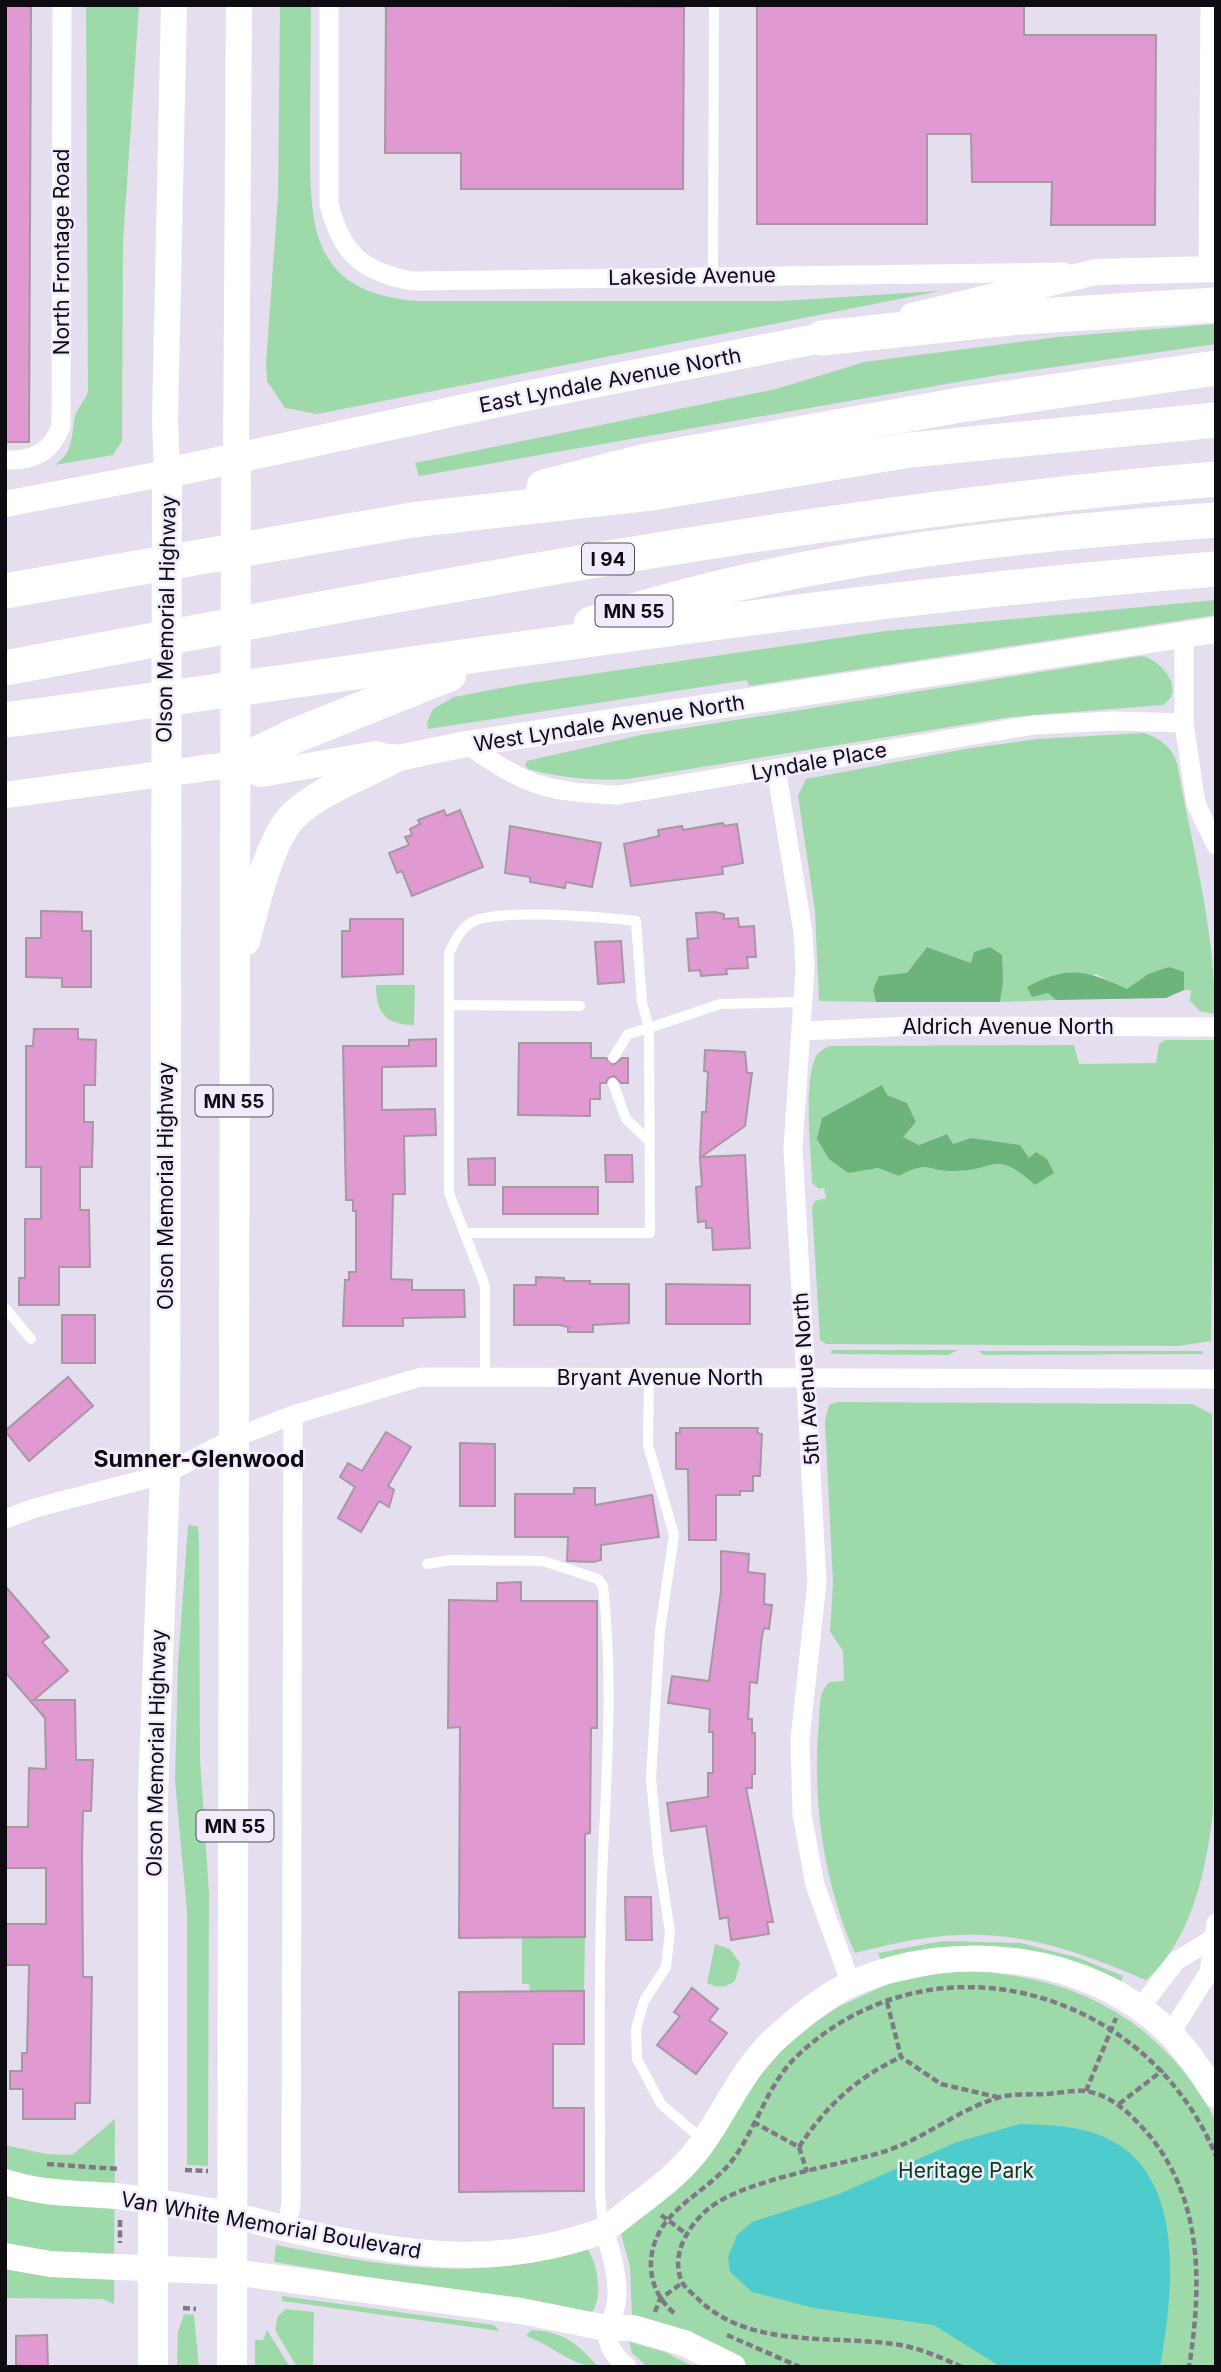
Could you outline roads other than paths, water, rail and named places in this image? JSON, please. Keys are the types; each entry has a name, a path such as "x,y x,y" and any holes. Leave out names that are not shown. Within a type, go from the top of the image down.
{"highway":[{"path":"822,338 1020,317 1216,305"},
{"path":"412,520 646,461 982,402 1216,368"},
{"path":"5,591 412,520 650,493 910,450 1216,420"},
{"name":"I 94","path":"5,668 719,540 971,504 1216,479"},
{"name":"MN 55","path":"236,748 292,737 442,676 552,636 614,616 752,581 876,556 1031,537 1216,520"},
{"path":"5,720 846,607 1051,583 1216,569"}],"main road":[{"name":"Olson Memorial Highway","path":"153,2367 153,1795 165,1474 164,775 168,511 165,406 174,5"},
{"path":"236,748 239,5"},
{"name":"East Lyndale Avenue North","path":"5,504 236,460 522,397 822,338 1096,272 1212,270"},
{"name":"West Lyndale Avenue North","path":"5,795 164,775 236,748 261,774 376,754 393,758 466,744 1216,629"},
{"name":"MN 55","path":"232,2367 233,982 236,748"},
{"path":"233,982 262,881 282,833 292,817 329,791 393,758"},
{"name":"Van White Memorial Boulevard","path":"5,2182 55,2194 114,2196 232,2214 361,2245 467,2257 508,2255 562,2244 604,2230 681,2169 704,2141 735,2089 773,2041 819,2004 851,1984 928,1962 996,1958 1063,1971 1139,2008 1170,2034 1216,2095"},
{"path":"5,2256 50,2264 232,2272 522,2311 607,2328 633,2328 684,2343 733,2367"}],"street":[{"name":"North Frontage Road","path":"5,460 21,460 45,453 56,440 61,426 62,5"},
{"name":"Lakeside Avenue","path":"329,5 329,204 335,227 348,251 366,266 387,276 412,281 1096,272"},
{"path":"1210,5 1212,270"},
{"path":"1184,633 1184,723 1196,804 1216,845"},
{"name":"Lyndale Place","path":"466,744 509,774 534,785 582,794 618,795 1034,725 1184,723"},
{"name":"5th Avenue North","path":"776,768 803,932 805,968 793,1148 817,1582 800,1740 802,1814 815,1885 851,1984"},
{"name":"Aldrich Avenue North","path":"801,1031 914,1026 1216,1027"},
{"name":"Bryant Avenue North","path":"5,1519 35,1508 165,1474 234,1438 293,1415 421,1377 1216,1379"},
{"path":"286,2229 291,2191 293,1415"},
{"path":"1139,2008 1176,1961 1215,1934"},
{"path":"1170,2034 1209,1972 1215,1934"},
{"path":"604,2230 614,2259 617,2297 607,2328 614,2356 627,2367"}],"lane":[{"path":"713,276 714,5"},
{"path":"464,1233 650,1233 649,1028 642,1002 636,921 578,915 511,916 473,921 457,935 449,953 449,1193 464,1233 485,1286 485,1377"},
{"path":"613,1058 628,1034 720,1004 801,1002"},
{"path":"449,1005 580,1006"},
{"path":"613,1083 626,1119 649,1141"},
{"path":"5,1308 31,1339"},
{"path":"649,1378 648,1445 674,1535 660,1629 651,1778 658,1854 670,1932 666,1967 644,2001 636,2029 637,2059 661,2104 704,2141"},
{"path":"426,1564 451,1560 543,1561 598,1579 603,1586 609,1638 602,1907 600,2193 604,2230"}],"water":[{"path":"1020,2124 1070,2127 1099,2135 1128,2152 1148,2175 1161,2204 1168,2236 1169,2304 1160,2367 1001,2367 934,2325 814,2308 752,2292 730,2272 728,2257 737,2235 752,2222 839,2194 957,2142"}],"district":[{"name":"Sumner-Glenwood","path":"199,1459"}],"park label":[{"name":"Heritage Park","path":"966,2170"}]}
